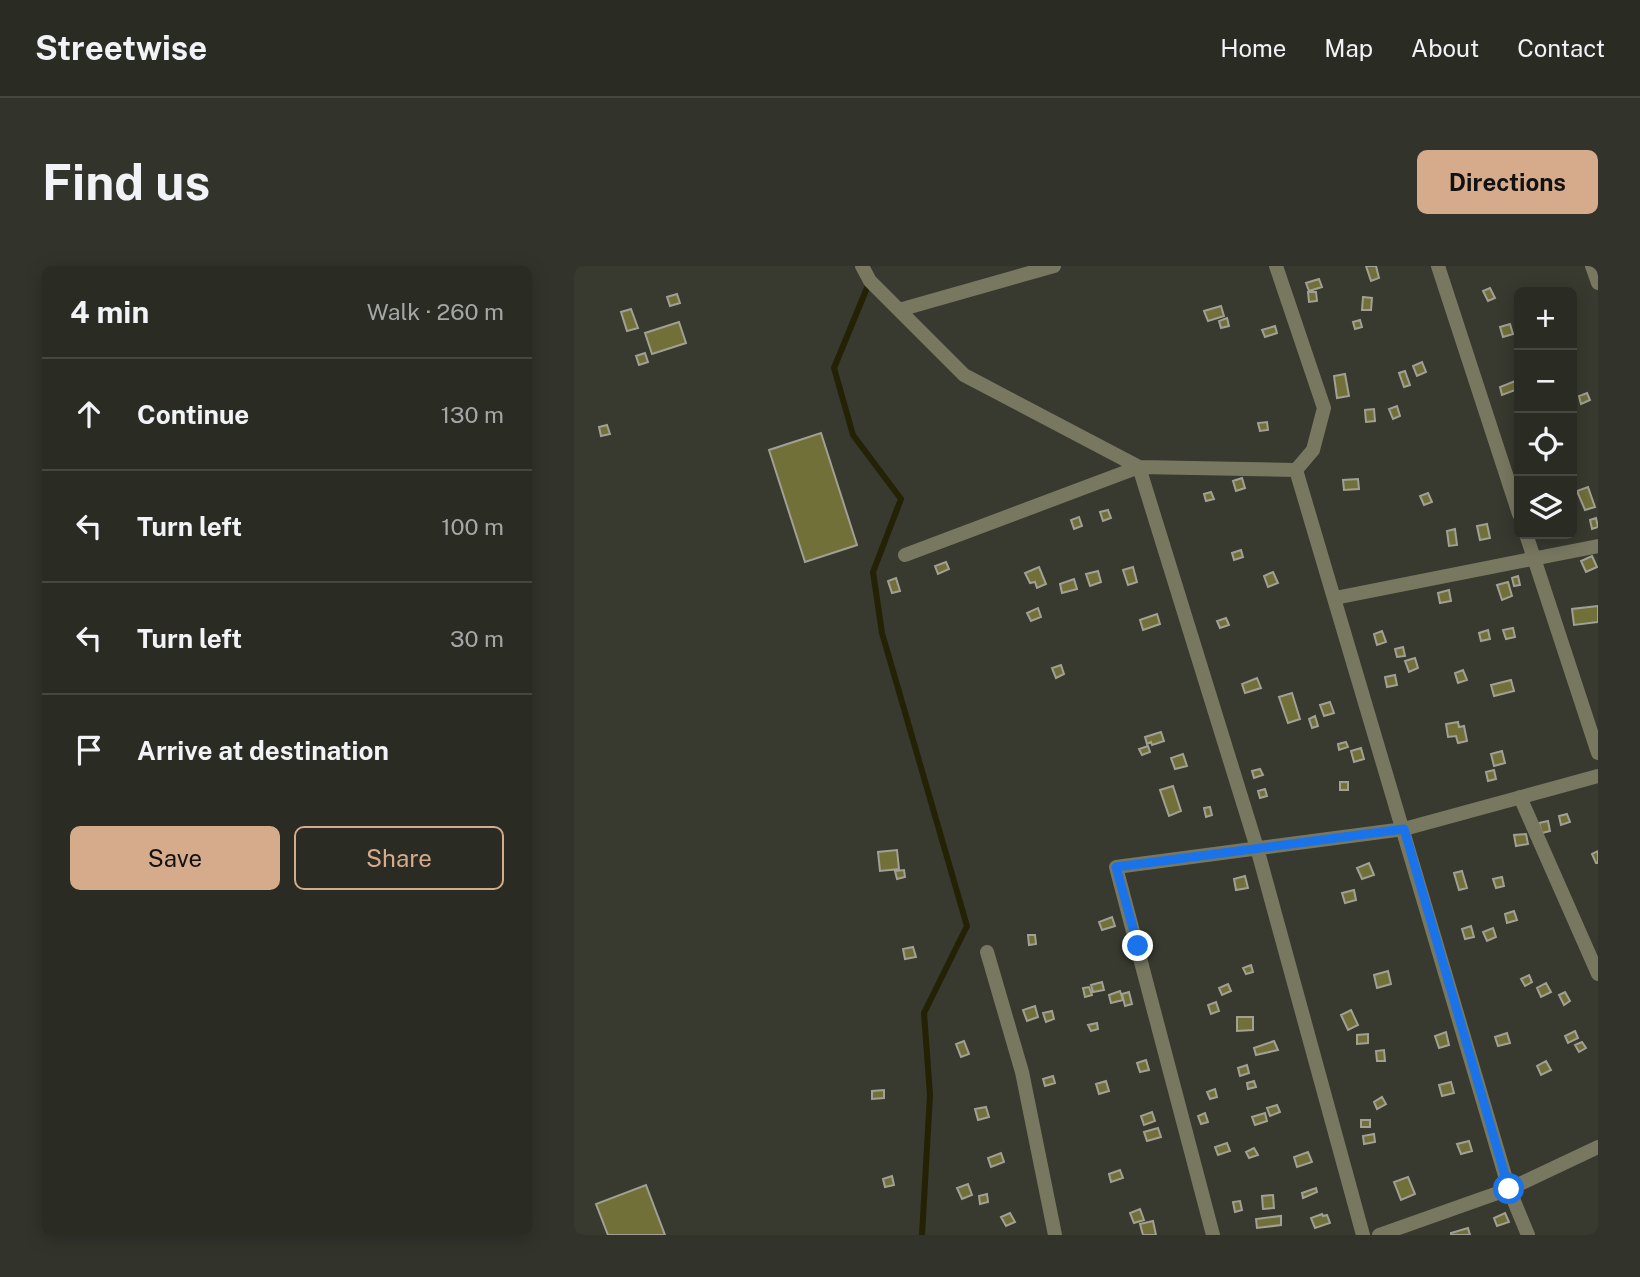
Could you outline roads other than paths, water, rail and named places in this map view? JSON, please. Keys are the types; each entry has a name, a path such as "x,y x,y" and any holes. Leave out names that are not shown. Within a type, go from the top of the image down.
{"street":[{"path":"862,266 870,281 964,375 1139,467 1257,848 1363,1235"},
{"path":"899,310 1054,266"},
{"path":"1276,266 1324,408 1313,450 1296,470"},
{"path":"1438,266 1514,499"},
{"path":"1592,266 1598,283"},
{"path":"905,555 1139,467 1296,470"},
{"path":"1296,470 1509,1189 1528,1235"},
{"path":"1528,539 1598,753"},
{"path":"1335,598 1598,546"},
{"path":"1213,1235 1116,867 1404,829 1598,776"},
{"path":"1520,797 1598,974"},
{"path":"987,952 1022,1072 1055,1235"},
{"path":"1379,1235 1509,1189 1598,1147"}],"waterway":[{"path":"869,283 834,368 853,435 901,499 873,572 882,633 967,926 924,1013 930,1095 922,1235"}]}
